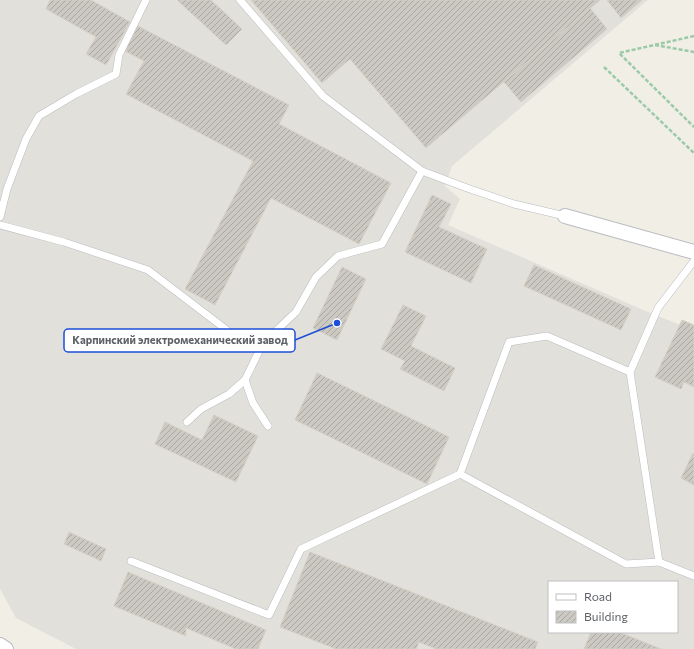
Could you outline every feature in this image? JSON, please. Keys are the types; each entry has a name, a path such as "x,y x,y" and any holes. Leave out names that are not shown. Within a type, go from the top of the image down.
{"street":[{"path":"565,216 694,252"},
{"path":"0,645 6,649"}],"lane":[{"path":"0,217 6,189 23,146 39,116 76,94 116,74 119,56 146,0"},
{"path":"240,0 323,96 422,171 514,204 565,216"},
{"path":"187,422 201,409 229,394 245,380 263,343 296,312 316,277 338,256 382,244 422,171"},
{"path":"0,225 64,242 148,270 236,337 263,343"},
{"path":"659,562 630,372 658,308 694,261"},
{"path":"131,561 269,615 301,549 460,474 509,342 547,336 630,372"},
{"path":"245,380 253,403 268,426"},
{"path":"460,474 626,564 659,562 694,576"}],"path":[{"path":"694,36 619,53 694,127"},
{"path":"654,45 694,52"},
{"path":"604,67 694,153"}],"shaded area":[{"path":"0,0 648,0 452,166 445,186 460,199 448,225 655,315 694,330 694,649 76,649 16,618 0,589"}],"building":[{"path":"50,0 91,0 130,22 106,65 86,54 96,37 46,9"},
{"path":"177,0 211,0 242,29 226,45"},
{"path":"251,0 600,0 426,148 350,59 322,83"},
{"path":"607,0 642,0 621,18"},
{"path":"590,8 607,29 521,102 504,82"},
{"path":"138,26 289,105 279,124 391,183 359,244 271,198 215,305 185,289 253,161 126,94 144,61 125,51"},
{"path":"432,195 451,204 439,227 487,249 471,283 405,252"},
{"path":"534,265 631,309 621,330 524,286"},
{"path":"342,267 366,279 337,340 313,328"},
{"path":"403,305 426,316 411,346 455,368 444,391 400,369 405,361 381,349"},
{"path":"682,320 694,325 694,387 684,382 681,389 655,377"},
{"path":"317,373 449,437 427,484 295,420"},
{"path":"214,415 258,436 236,482 155,444 165,422 202,440"},
{"path":"693,453 694,454 694,485 681,478"},
{"path":"69,532 106,549 101,561 64,544"},
{"path":"310,552 538,642 535,649 436,649 419,642 416,649 336,649 280,627"},
{"path":"128,572 266,630 258,649 236,649 186,628 186,636 114,606"},
{"path":"591,633 621,633 661,649 584,649"}],"place":[{"name":"Карпинский электромеханический завод","path":"337,323"}]}
